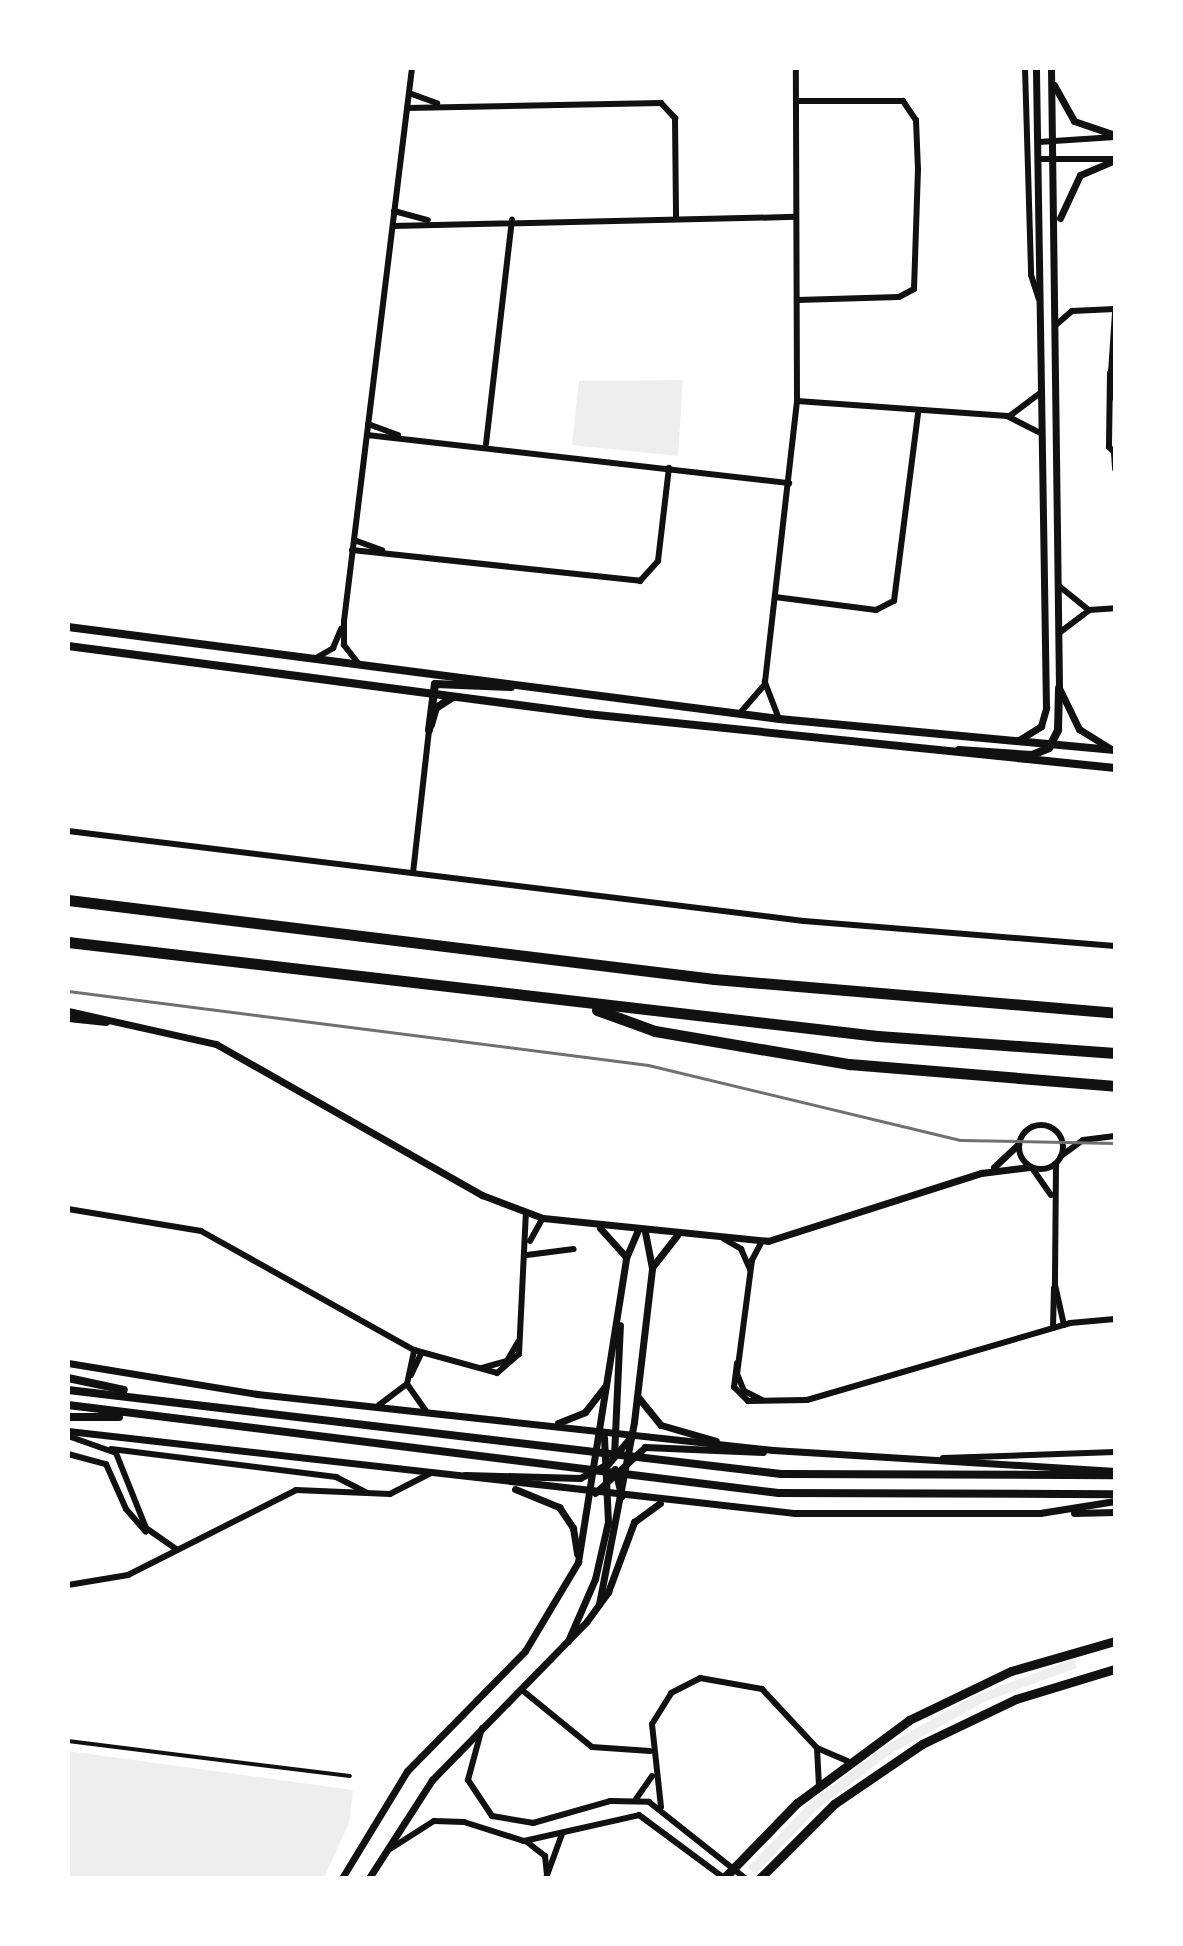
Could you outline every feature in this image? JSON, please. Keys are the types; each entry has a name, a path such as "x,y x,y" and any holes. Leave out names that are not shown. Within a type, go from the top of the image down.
{"highway":[{"path":"68,900 714,979 1115,1013"},
{"path":"70,944 582,1005 1115,1053"},
{"path":"582,1005 655,1031 849,1064 1115,1086"}],"main road":[{"path":"68,627 779,719 1012,743 1114,750"},
{"path":"68,646 459,696 1115,768"},
{"path":"429,730 428,691 437,683 519,685"},
{"path":"1053,745 1059,688"},
{"path":"429,730 436,708 459,696"},
{"path":"951,751 1032,755 1053,745"},
{"path":"68,1378 140,1395"},
{"path":"68,1390 140,1395 441,1435 781,1474 1115,1473"},
{"path":"68,1405 439,1454 779,1493 1115,1494"},
{"path":"68,1417 137,1416"},
{"path":"724,1878 847,1761 993,1678 1115,1641"},
{"path":"760,1878 834,1804 922,1744 1016,1699 1115,1669"}],"street":[{"path":"359,664 346,649 344,621 412,68"},
{"path":"779,719 765,682 797,401 796,68"},
{"path":"1025,68 1031,275 1039,300"},
{"path":"1012,743 1034,733 1046,708 1039,432 1036,68"},
{"path":"1051,68 1058,224 1059,688 1079,729 1114,750"},
{"path":"1051,79 1074,121 1115,136"},
{"path":"409,93 437,103"},
{"path":"796,101 903,101 916,120 918,169 914,289 899,297 797,300"},
{"path":"407,108 437,103 667,105 676,125 676,218"},
{"path":"1039,142 1115,136"},
{"path":"1039,159 1115,160"},
{"path":"1058,224 1073,183 1115,160"},
{"path":"394,211 428,220"},
{"path":"393,226 428,220 796,217"},
{"path":"486,444 512,219"},
{"path":"1057,324 1072,311 1115,310 1111,373 1115,469"},
{"path":"1111,373 1115,399"},
{"path":"1007,416 1039,394"},
{"path":"797,401 918,414 1007,416 1039,432"},
{"path":"775,597 876,610 894,601 918,414"},
{"path":"368,424 398,435"},
{"path":"367,435 486,444 789,483"},
{"path":"352,550 382,550 640,581 658,561 669,468"},
{"path":"354,540 382,550"},
{"path":"1059,586 1089,610"},
{"path":"1059,633 1089,610 1115,608"},
{"path":"315,659 333,648 344,621"},
{"path":"740,713 765,682"},
{"path":"413,873 429,730"},
{"path":"68,831 941,935 1115,946"},
{"path":"68,1011 216,1044 526,1213 543,1218 677,1235 762,1241 981,1173 1056,1164"},
{"path":"68,1018 128,1022"},
{"path":"981,1173 1018,1145 1031,1126 1046,1125 1059,1134 1061,1156"},
{"path":"1053,1328 1056,1164 1061,1156 1083,1140 1115,1136"},
{"path":"1018,1145 1053,1199"},
{"path":"68,1209 209,1234 417,1352 474,1369 507,1361 519,1337 529,1244 526,1213"},
{"path":"529,1244 543,1218"},
{"path":"595,1225 616,1237 626,1258"},
{"path":"342,1878 407,1771 519,1659 575,1568 597,1471 626,1258 641,1231"},
{"path":"599,1604 622,1498 652,1268 641,1231"},
{"path":"652,1268 677,1235"},
{"path":"724,1239 741,1249 750,1273"},
{"path":"762,1241 750,1273 737,1363 744,1391 769,1402 832,1395 1064,1325 1115,1319"},
{"path":"527,1255 574,1249"},
{"path":"1055,1285 1064,1325"},
{"path":"567,1643 595,1579 610,1497 608,1478 616,1432 619,1309"},
{"path":"379,1405 408,1381 417,1352"},
{"path":"68,1363 426,1411 773,1450"},
{"path":"544,1425 585,1412 610,1371"},
{"path":"408,1381 426,1411"},
{"path":"637,1394 656,1422 722,1444"},
{"path":"603,1431 622,1498"},
{"path":"68,1434 111,1449 336,1477 368,1493"},
{"path":"68,1434 666,1502 844,1514 1115,1512"},
{"path":"457,1476 560,1481 597,1471 611,1461 632,1434"},
{"path":"593,1495 628,1457 645,1447 773,1450 1115,1473"},
{"path":"111,1449 150,1535"},
{"path":"935,1459 1115,1452"},
{"path":"68,1454 106,1464 126,1509 150,1535 179,1550"},
{"path":"68,1585 114,1579 179,1550 296,1490 400,1492 431,1473"},
{"path":"502,1484 565,1514 576,1536 575,1568"},
{"path":"1040,1513 1115,1501"},
{"path":"369,1878 416,1799 483,1725 567,1643 599,1604 634,1522 666,1502"},
{"path":"661,1807 650,1751 664,1701 712,1677 773,1696 817,1748 847,1761"},
{"path":"522,1690 592,1747 650,1751"},
{"path":"483,1725 468,1780 484,1809 502,1821 533,1823 636,1799 661,1807 745,1878"},
{"path":"68,1741 350,1776"},
{"path":"817,1748 819,1785"},
{"path":"636,1799 653,1773"},
{"path":"524,1841 639,1815 724,1878"},
{"path":"384,1854 434,1821 464,1822 524,1841 545,1856 547,1878"},
{"path":"547,1878 565,1832"}],"shaded area":[{"path":"683,380 678,456 572,445 579,381"},
{"path":"1074,1659 1077,1668 986,1701 890,1754 816,1810 755,1875 748,1867 811,1802 885,1746 973,1696"},
{"path":"68,1751 353,1790 349,1823 324,1878 68,1878"}],"railway":[{"path":"68,991 648,1065 960,1140 1115,1143"}]}
